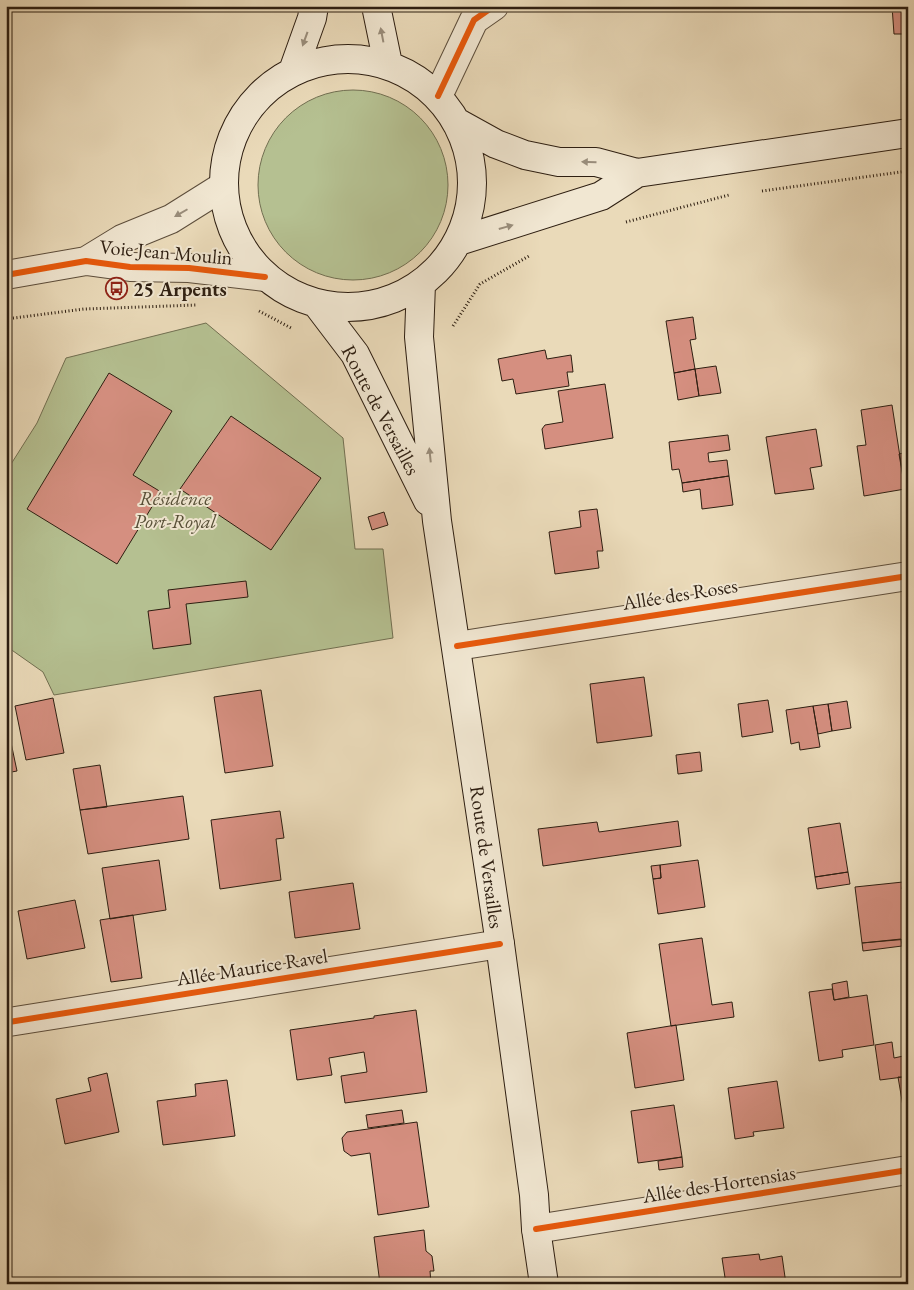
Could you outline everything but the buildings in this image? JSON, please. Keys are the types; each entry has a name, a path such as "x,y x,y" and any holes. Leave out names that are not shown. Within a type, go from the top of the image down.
{"main road":[{"path":"294,71 312,18 314,6"},
{"path":"376,6 388,64"},
{"path":"438,96 474,20 494,6"},
{"path":"342,58 388,64 416,78 438,96 458,123 470,154 472,201 459,241 439,269 422,284 386,302 351,308 317,304 290,294 265,277 245,255 222,187 226,156 240,119 265,89 294,71 312,63 342,58"},
{"path":"458,123 496,144 526,155 559,162 596,162 637,173 908,133"},
{"path":"459,241 601,196 637,173"},
{"name":"Voie Jean Moulin","path":"86,261 122,239 170,219 222,187"},
{"name":"Voie Jean Moulin","path":"6,274 86,261 130,267 189,268 265,277"},
{"name":"Route de Versailles","path":"422,284 419,337 437,521 500,944 534,1195 536,1229 544,1284"},
{"name":"Route de Versailles","path":"317,304 355,354 385,409 437,521"},
{"name":"Allée des Roses","path":"457,646 908,576"},
{"name":"Allée Maurice Ravel","path":"9,1022 500,944"},
{"name":"Allée des Hortensias","path":"536,1229 908,1170"}],"green space":[{"path":"344,90 362,90 381,94 398,101 413,111 427,125 437,140 444,157 448,185 444,213 437,230 427,245 413,259 398,269 381,276 362,280 344,280 325,276 308,269 293,259 279,245 269,230 262,213 258,194 258,176 262,157 269,140 279,125 293,111 308,101 325,94"},
{"name":"Résidence Port-Royal","path":"206,323 343,438 355,549 383,549 393,638 54,695 43,672 6,646 6,472 37,423 66,358"}],"cycle path":[{"path":"438,96 474,20 494,6"},
{"path":"6,275 86,261 130,267 189,268 265,277"},
{"path":"457,646 908,576"},
{"path":"9,1022 500,944"},
{"path":"536,1229 908,1170"}],"place":[{"name":"25 Arpents","path":"117,289"}]}
